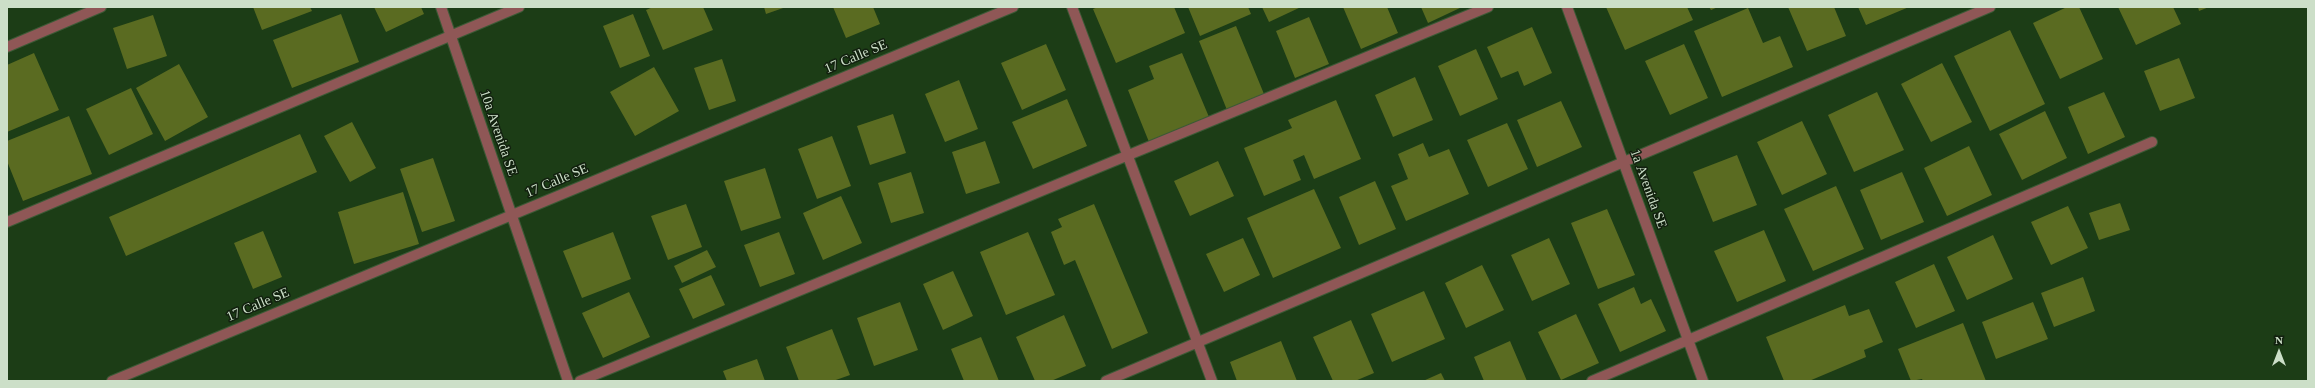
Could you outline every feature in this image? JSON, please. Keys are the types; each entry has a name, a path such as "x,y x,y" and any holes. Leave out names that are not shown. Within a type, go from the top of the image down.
{"street":[{"path":"7,47 101,7"},
{"name":"10a Avenida SE","path":"442,7 511,216 568,381"},
{"path":"7,222 519,7"},
{"name":"17 Calle SE","path":"112,381 1013,7"},
{"path":"1072,7 1212,381"},
{"path":"580,381 1488,7"},
{"name":"1a Avenida SE","path":"1567,7 1703,381"},
{"path":"1106,381 1990,7"},
{"path":"1592,381 2152,142"}],"building":[{"path":"253,7 310,7 312,11 262,30"},
{"path":"374,7 421,7 424,14 386,32"},
{"path":"653,7 703,7 713,30 663,50 646,10"},
{"path":"764,7 786,7 766,14"},
{"path":"833,7 873,7 880,24 846,38"},
{"path":"1098,7 1174,7 1185,33 1116,63 1093,9"},
{"path":"1188,7 1248,7 1251,14 1200,36"},
{"path":"1262,7 1301,7 1269,22"},
{"path":"1343,7 1387,7 1398,33 1361,49"},
{"path":"1421,7 1462,7 1428,23"},
{"path":"1606,7 1687,7 1693,20 1625,50"},
{"path":"1709,7 1718,7 1711,10"},
{"path":"1788,7 1834,7 1846,36 1807,51"},
{"path":"1858,7 1909,7 1866,25"},
{"path":"2067,7 2079,7 2103,59 2060,79 2033,23"},
{"path":"2118,7 2173,7 2181,24 2136,45"},
{"path":"2198,7 2209,7 2199,11"},
{"path":"1748,8 1763,43 1780,36 1793,67 1722,97 1694,31"},
{"path":"341,14 359,62 292,88 273,40"},
{"path":"633,14 650,56 620,68 603,26"},
{"path":"153,15 167,56 127,69 113,28"},
{"path":"1309,17 1329,64 1295,78 1276,31"},
{"path":"1236,26 1264,94 1227,110 1199,41"},
{"path":"1532,27 1552,73 1524,86 1518,71 1501,78 1487,47"},
{"path":"2010,30 2045,104 1990,131 1954,56"},
{"path":"1046,44 1066,90 1022,110 1001,63"},
{"path":"1684,44 1708,98 1670,115 1645,61"},
{"path":"1476,49 1498,99 1460,116 1438,66"},
{"path":"34,53 59,110 7,132 7,65"},
{"path":"1182,53 1209,117 1149,142 1128,90 1154,79 1149,66"},
{"path":"2179,58 2195,98 2160,111 2144,71"},
{"path":"722,59 736,101 709,110 694,68"},
{"path":"1942,63 1972,122 1931,142 1901,84"},
{"path":"179,64 208,117 165,141 136,88"},
{"path":"654,67 679,111 635,136 610,92"},
{"path":"1415,77 1433,120 1393,137 1375,95"},
{"path":"959,80 978,129 945,142 925,94"},
{"path":"131,88 153,134 109,155 86,109"},
{"path":"1877,92 1904,150 1854,172 1828,115"},
{"path":"2104,92 2125,137 2088,154 2068,107"},
{"path":"1067,99 1087,146 1033,169 1012,122"},
{"path":"1336,100 1361,159 1314,179 1304,155 1293,160 1301,180 1264,196 1244,148 1292,128 1288,120"},
{"path":"1561,101 1582,147 1537,167 1517,120"},
{"path":"2045,111 2067,158 2022,180 1999,134"},
{"path":"893,114 906,153 870,165 857,126"},
{"path":"69,116 92,174 23,201 7,161 7,141"},
{"path":"1802,121 1827,174 1782,195 1757,142"},
{"path":"352,122 376,168 350,182 324,136"},
{"path":"1507,123 1528,169 1488,187 1467,140"},
{"path":"300,134 317,172 126,256 109,217"},
{"path":"832,136 851,186 817,199 798,149"},
{"path":"985,141 1000,183 966,194 952,152"},
{"path":"1423,143 1429,157 1449,149 1469,194 1406,221 1391,186 1408,179 1398,154"},
{"path":"1969,146 1992,195 1947,216 1924,168"},
{"path":"1737,155 1757,205 1713,222 1693,172"},
{"path":"433,158 455,221 422,232 400,169"},
{"path":"1218,161 1234,196 1190,216 1174,181"},
{"path":"765,168 781,218 741,231 724,181"},
{"path":"911,172 924,213 891,223 878,183"},
{"path":"1902,172 1924,222 1881,240 1860,190"},
{"path":"1375,181 1396,229 1359,245 1339,197"},
{"path":"1836,186 1864,249 1813,271 1784,209"},
{"path":"1314,189 1341,248 1273,278 1247,218"},
{"path":"403,192 419,244 354,264 338,212"},
{"path":"841,196 862,243 823,260 803,213"},
{"path":"2120,203 2130,230 2099,240 2089,213"},
{"path":"686,204 702,247 668,260 651,216"},
{"path":"1094,204 1148,333 1112,349 1075,260 1064,265 1051,232 1062,227 1058,219"},
{"path":"2068,206 2088,248 2051,265 2031,222"},
{"path":"1607,209 1635,275 1598,289 1571,223"},
{"path":"1764,230 1786,281 1737,302 1714,251"},
{"path":"263,231 282,277 253,289 234,243"},
{"path":"613,232 631,279 582,298 563,251"},
{"path":"779,232 795,274 760,287 744,245"},
{"path":"1028,232 1055,295 1006,315 980,252"},
{"path":"1993,235 2013,279 1967,300 1947,257"},
{"path":"1243,238 1260,275 1224,292 1206,254"},
{"path":"1549,238 1570,284 1532,301 1511,255"},
{"path":"707,250 716,267 682,283 674,266"},
{"path":"1934,264 1955,311 1916,328 1895,282"},
{"path":"1482,265 1504,310 1466,328 1445,283"},
{"path":"953,271 973,316 943,330 923,284"},
{"path":"711,275 725,305 693,319 679,289"},
{"path":"2083,277 2095,311 2054,327 2041,293"},
{"path":"1634,287 1641,304 1651,299 1666,331 1620,352 1598,304"},
{"path":"1424,291 1445,339 1392,362 1371,314"},
{"path":"629,292 650,337 603,358 582,313"},
{"path":"900,302 918,350 874,366 857,318"},
{"path":"2033,302 2048,339 1996,359 1982,322"},
{"path":"1845,305 1849,316 1869,309 1883,342 1864,350 1866,357 1809,381 1784,381 1766,337"},
{"path":"1576,314 1599,363 1561,380 1538,332"},
{"path":"1064,315 1086,366 1051,381 1035,381 1016,337"},
{"path":"1351,320 1374,373 1355,381 1333,381 1313,337"},
{"path":"1963,323 1986,381 1923,381 1922,379 1911,381 1898,349"},
{"path":"832,329 850,375 833,381 799,381 786,347"},
{"path":"981,337 999,381 964,381 951,349"},
{"path":"1281,341 1297,381 1237,381 1230,362"},
{"path":"1510,341 1527,381 1484,381 1474,357"},
{"path":"757,359 765,381 727,381 723,371"},
{"path":"1441,373 1445,381 1423,381"}]}
